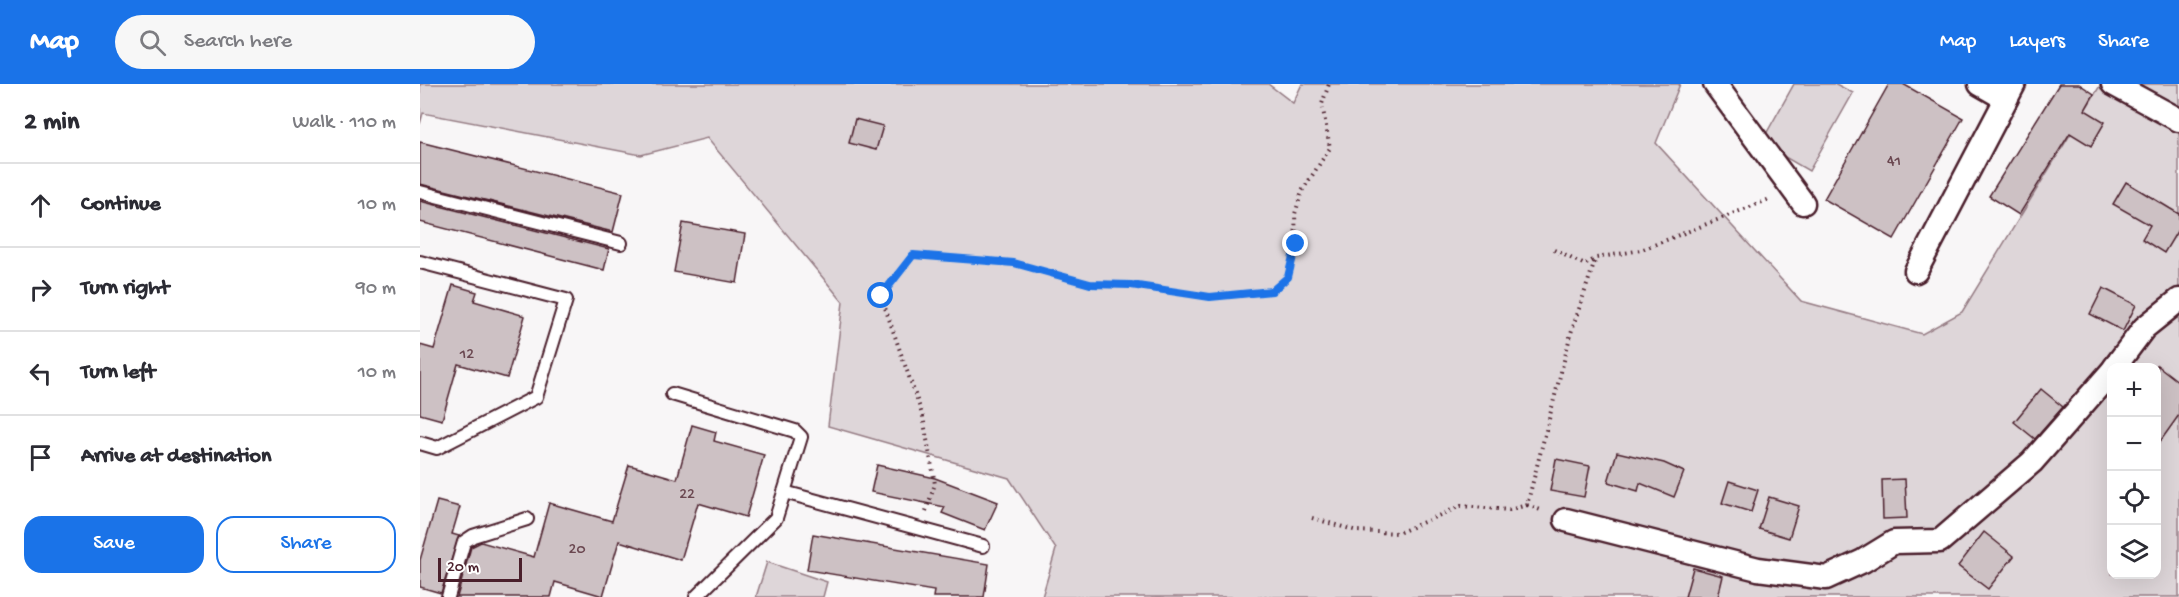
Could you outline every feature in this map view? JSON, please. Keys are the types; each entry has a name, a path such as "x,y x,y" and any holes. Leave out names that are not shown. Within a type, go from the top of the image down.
{"street":[{"path":"1715,84 1798,196"},
{"path":"1916,271 2010,92 1980,84"},
{"path":"2113,84 2179,120"},
{"path":"2118,363 2144,328 2179,300"},
{"path":"1566,520 1758,569 1826,578 1863,561 1894,542 1940,541 2032,462 2107,376"}],"lane":[{"path":"420,192 621,243"},
{"path":"420,262 566,300 536,398 437,448 420,443"},
{"path":"672,394 799,433 800,442 776,518 696,597"},
{"path":"784,492 983,546"},
{"path":"448,597 465,542 473,536 527,519"}],"path":[{"path":"920,528 935,484 923,417 881,296 913,255 1014,263 1090,284 1131,285 1210,297 1272,291 1288,277 1296,244 1295,214 1302,191 1330,148 1322,104 1329,84"},
{"path":"1554,250 1584,265 1596,258 1641,250 1798,196"},
{"path":"1312,518 1357,531 1398,533 1461,506 1509,510 1527,505 1571,333 1596,258"}],"shaded area":[{"path":"420,84 1268,84 1293,103 1302,84 1680,84 1656,143 1801,301 1922,334 1962,312 2101,84 2179,84 2179,597 1042,597 1056,549 1009,478 828,426 843,302 707,138 641,155 423,113 420,124"},
{"path":"1794,84 1836,84 1853,93 1809,171 1761,143"},
{"path":"767,562 827,582 823,597 756,597"}],"building":[{"path":"1889,84 1903,84 1963,118 1894,239 1824,199"},
{"path":"2059,84 2079,84 2094,94 2085,110 2105,122 2091,146 2070,133 2019,215 1989,196"},
{"path":"855,119 883,126 876,150 849,143"},
{"path":"420,142 623,193 613,232 420,184"},
{"path":"2126,182 2179,214 2179,228 2164,253 2142,239 2150,225 2113,204"},
{"path":"420,201 609,249 604,270 420,222"},
{"path":"683,223 745,234 737,283 674,272"},
{"path":"453,285 477,292 474,301 525,316 507,378 458,364 442,420 420,414 420,345 434,349"},
{"path":"2103,288 2136,305 2123,331 2090,314"},
{"path":"2161,368 2179,382 2179,415 2161,440"},
{"path":"2041,389 2063,407 2035,439 2014,422"},
{"path":"692,425 716,432 714,441 764,455 746,517 698,503 681,560 619,541 603,596 555,582 551,597 457,597 471,547 481,542 534,557 549,503 612,521 629,465 677,479"},
{"path":"1617,452 1664,463 1684,472 1674,497 1640,483 1638,491 1608,482"},
{"path":"1556,459 1590,466 1584,497 1550,491"},
{"path":"877,465 935,478 998,502 985,530 942,513 945,507 871,492"},
{"path":"1905,479 1907,518 1883,519 1882,480"},
{"path":"1729,481 1758,490 1751,512 1722,503"},
{"path":"1769,497 1799,506 1789,538 1759,529"},
{"path":"437,501 460,507 452,534 459,536 441,593 420,587 420,560"},
{"path":"1984,532 2014,556 1988,589 1958,566"},
{"path":"813,534 989,564 984,597 933,597 934,591 807,570"},
{"path":"1693,568 1723,576 1718,597 1685,597"}],"route":[{"path":"881,296 913,255 1014,263 1090,284 1131,285 1210,297 1272,291 1288,277 1296,244"}]}
